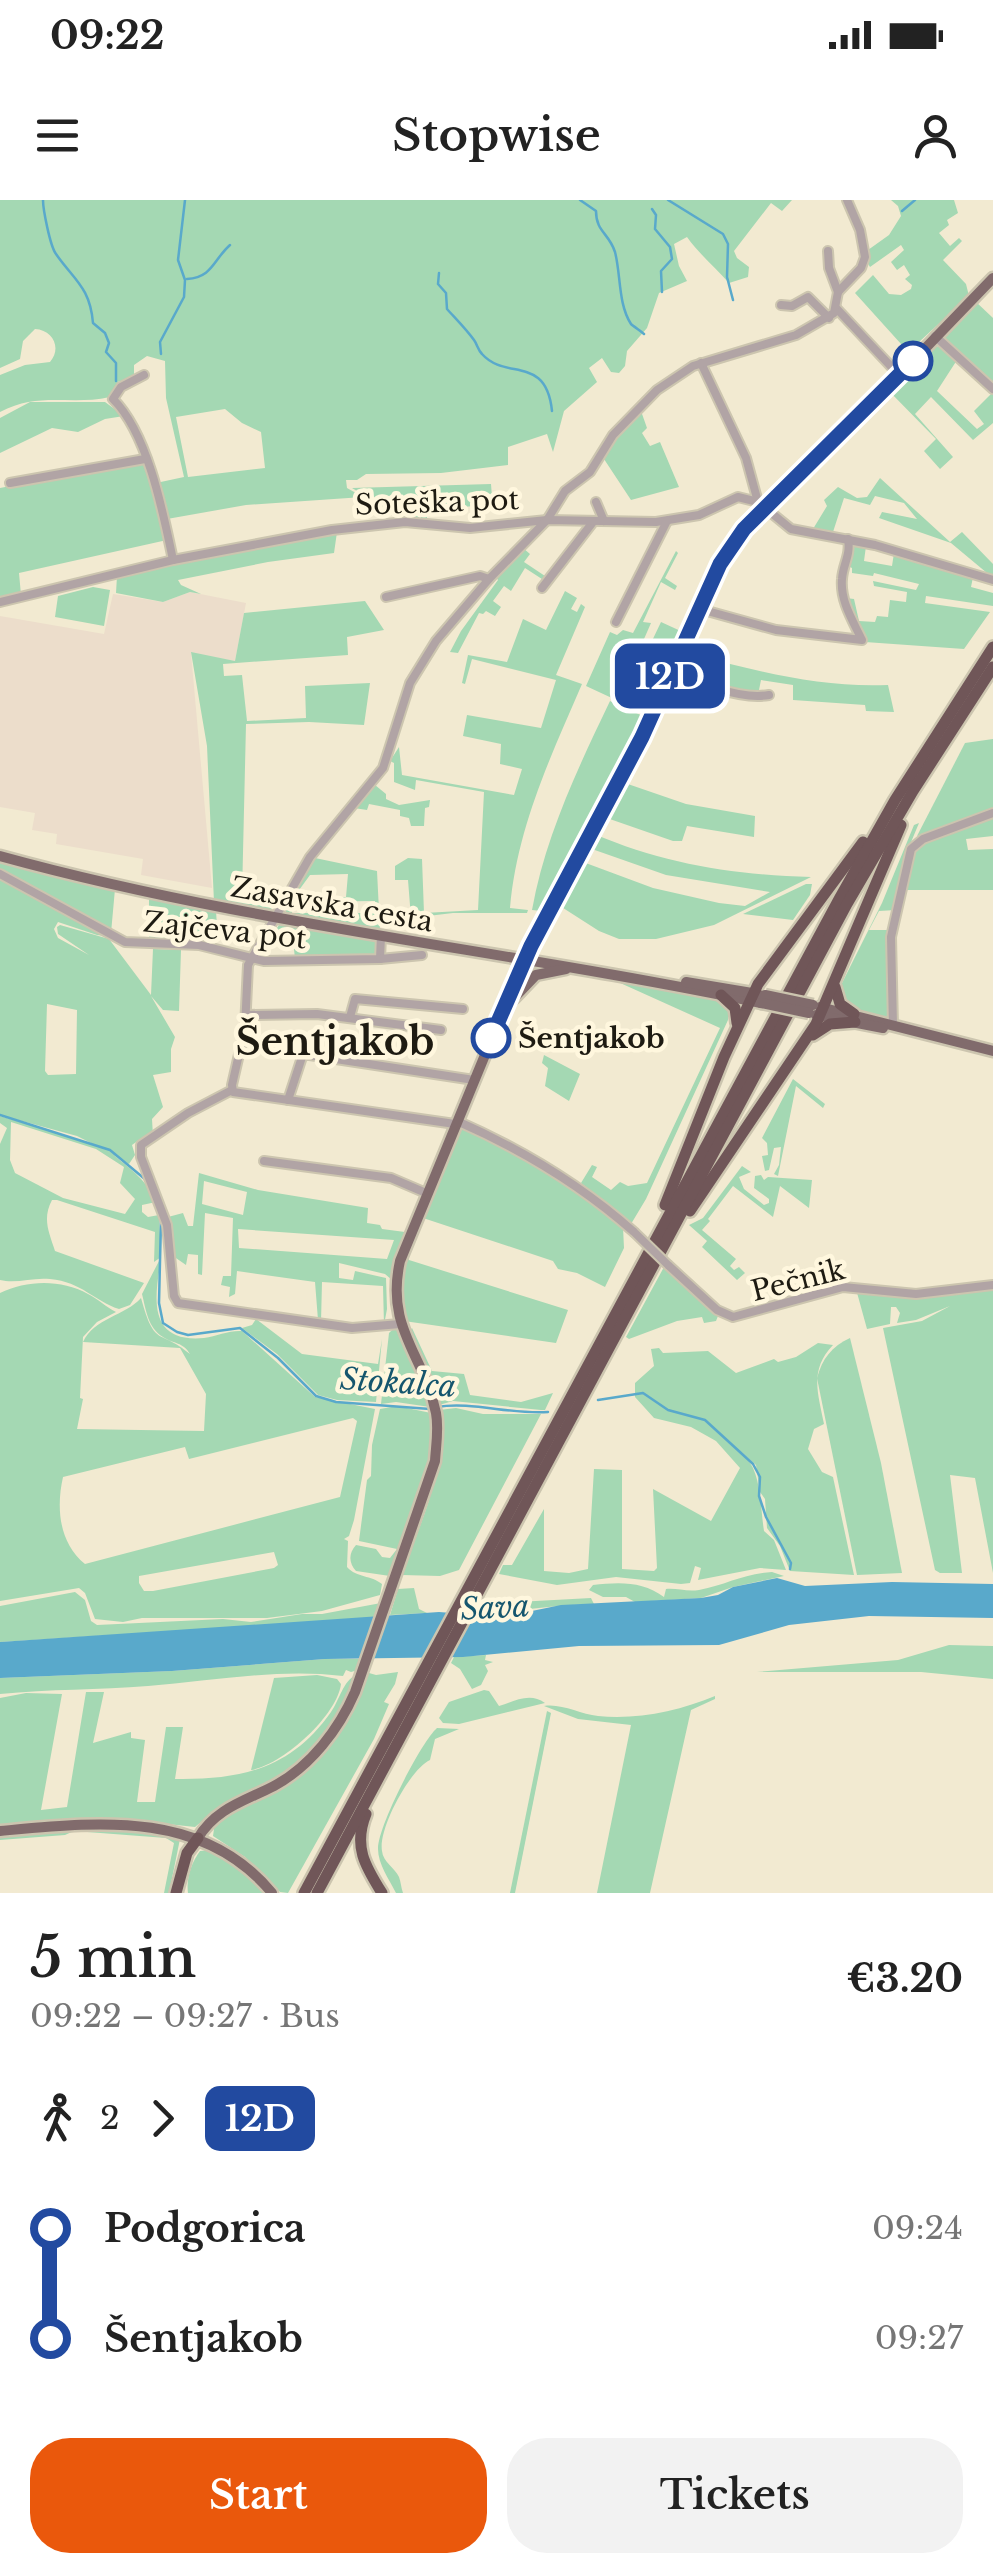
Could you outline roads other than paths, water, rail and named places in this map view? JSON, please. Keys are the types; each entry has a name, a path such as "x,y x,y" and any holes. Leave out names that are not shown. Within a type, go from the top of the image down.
{"highway":[{"path":"307,1890 430,1669 644,1260 895,800 993,647"},
{"path":"486,1564 664,1246 847,904 913,791 993,667"},
{"path":"664,1246 677,1234 803,1045 817,1011 834,985 882,863 909,809 913,791"},
{"path":"644,1260 644,1248 675,1183 737,1028 757,998 777,955 895,800"},
{"path":"803,1045 825,1026 854,1018 840,1004 834,985"},
{"path":"721,995 735,1008 737,1028"},
{"path":"307,1890 399,1740 430,1669"},
{"path":"382,1893 364,1864 360,1832 396,1756 399,1740"},
{"path":"179,1893 198,1838"}],"main road":[{"path":"198,1838 222,1811 278,1784 309,1758 340,1723 360,1682 435,1462 436,1414 400,1324 396,1302 398,1270 426,1193 525,958 673,670 724,556 762,505 900,375 993,278"},
{"name":"Zasavska cesta","path":"0,856 99,882 276,919 757,998"},
{"path":"536,937 540,953 557,964"},
{"path":"488,952 510,962 517,978"},
{"path":"506,1005 536,975 575,968"},
{"name":"Zasavska cesta","path":"660,981 710,984 757,998"},
{"path":"757,998 993,1051"},
{"path":"0,1831 133,1824 198,1838 236,1859 272,1893"}],"street":[{"path":"838,292 861,268 865,257 848,200"},
{"path":"232,1090 246,1016 248,967 310,858 384,768 406,694 421,662 489,578 547,520 565,490 590,472 625,420 657,390 701,363 796,335 829,318 837,309 838,292 829,268 828,251"},
{"path":"782,305 792,306 808,297 829,318"},
{"path":"837,309 900,375"},
{"path":"935,336 993,389"},
{"path":"701,363 750,466 762,505 791,529 848,539 993,580"},
{"path":"144,375 121,387 113,399 130,420 145,459 173,560"},
{"path":"10,482 145,459"},
{"name":"Soteška pot","path":"0,602 173,560 316,532 405,522 480,528 547,520 667,521 702,514 738,497 762,505"},
{"path":"596,502 604,521"},
{"path":"616,622 667,521"},
{"path":"542,588 592,522"},
{"path":"700,609 776,630 862,640 842,594 843,569 850,554 848,539"},
{"path":"386,596 480,576 489,578"},
{"path":"673,670 723,689 754,696 769,694"},
{"path":"892,1027 891,937 911,849 922,838 993,812"},
{"name":"Zajčeva pot","path":"0,874 126,942 199,945 252,959 295,962 422,954"},
{"path":"380,958 381,936"},
{"path":"350,1017 355,999 463,1009"},
{"path":"246,1016 316,1014 441,1030"},
{"path":"288,1100 303,1054 474,1080"},
{"path":"232,1090 238,1094 456,1122"},
{"path":"232,1090 188,1113 140,1149 166,1216 174,1296 178,1302 318,1324 400,1324"},
{"name":"Pečnik","path":"456,1122 549,1166 634,1232 717,1310 733,1318 842,1287 916,1294 993,1284"},
{"path":"264,1161 385,1177 426,1193"}],"water":[{"path":"777,1578 805,1586 892,1582 993,1584 993,1618 869,1616 789,1625 719,1645 579,1646 463,1657 325,1659 172,1671 0,1678 0,1642 439,1612 527,1612 561,1605 701,1598"}],"waterway":[{"path":"43,200 54,250 85,292 93,323 105,333 109,343 106,352 116,363 116,381"},
{"path":"161,354 160,342 184,297 185,280 178,260 185,200"},
{"path":"580,200 596,211 598,224 615,252 627,316 644,334"},
{"path":"668,200 723,234 728,244 727,277 733,300"},
{"path":"902,211 915,200"},
{"path":"652,209 656,215 655,229 670,247 672,259 661,271 662,292"},
{"path":"187,279 208,271 230,245"},
{"path":"439,273 438,284 446,293 447,309 481,352 492,362 534,375 548,393 552,411"},
{"name":"Stokalca","path":"0,1115 110,1150 146,1180"},
{"name":"Stokalca","path":"161,1220 159,1303 163,1323 188,1335 240,1328 316,1396 336,1402 430,1409"},
{"name":"Stokalca","path":"598,1400 643,1393 668,1410 705,1420 753,1464 760,1477 759,1496 766,1517 791,1563 790,1569"},
{"name":"Stokalca","path":"437,1407 548,1412"}],"place":[{"name":"Šentjakob","path":"491,1038"}],"district":[{"name":"Šentjakob","path":"335,1042"}],"water label":[{"name":"Sava","path":"495,1608"}]}
